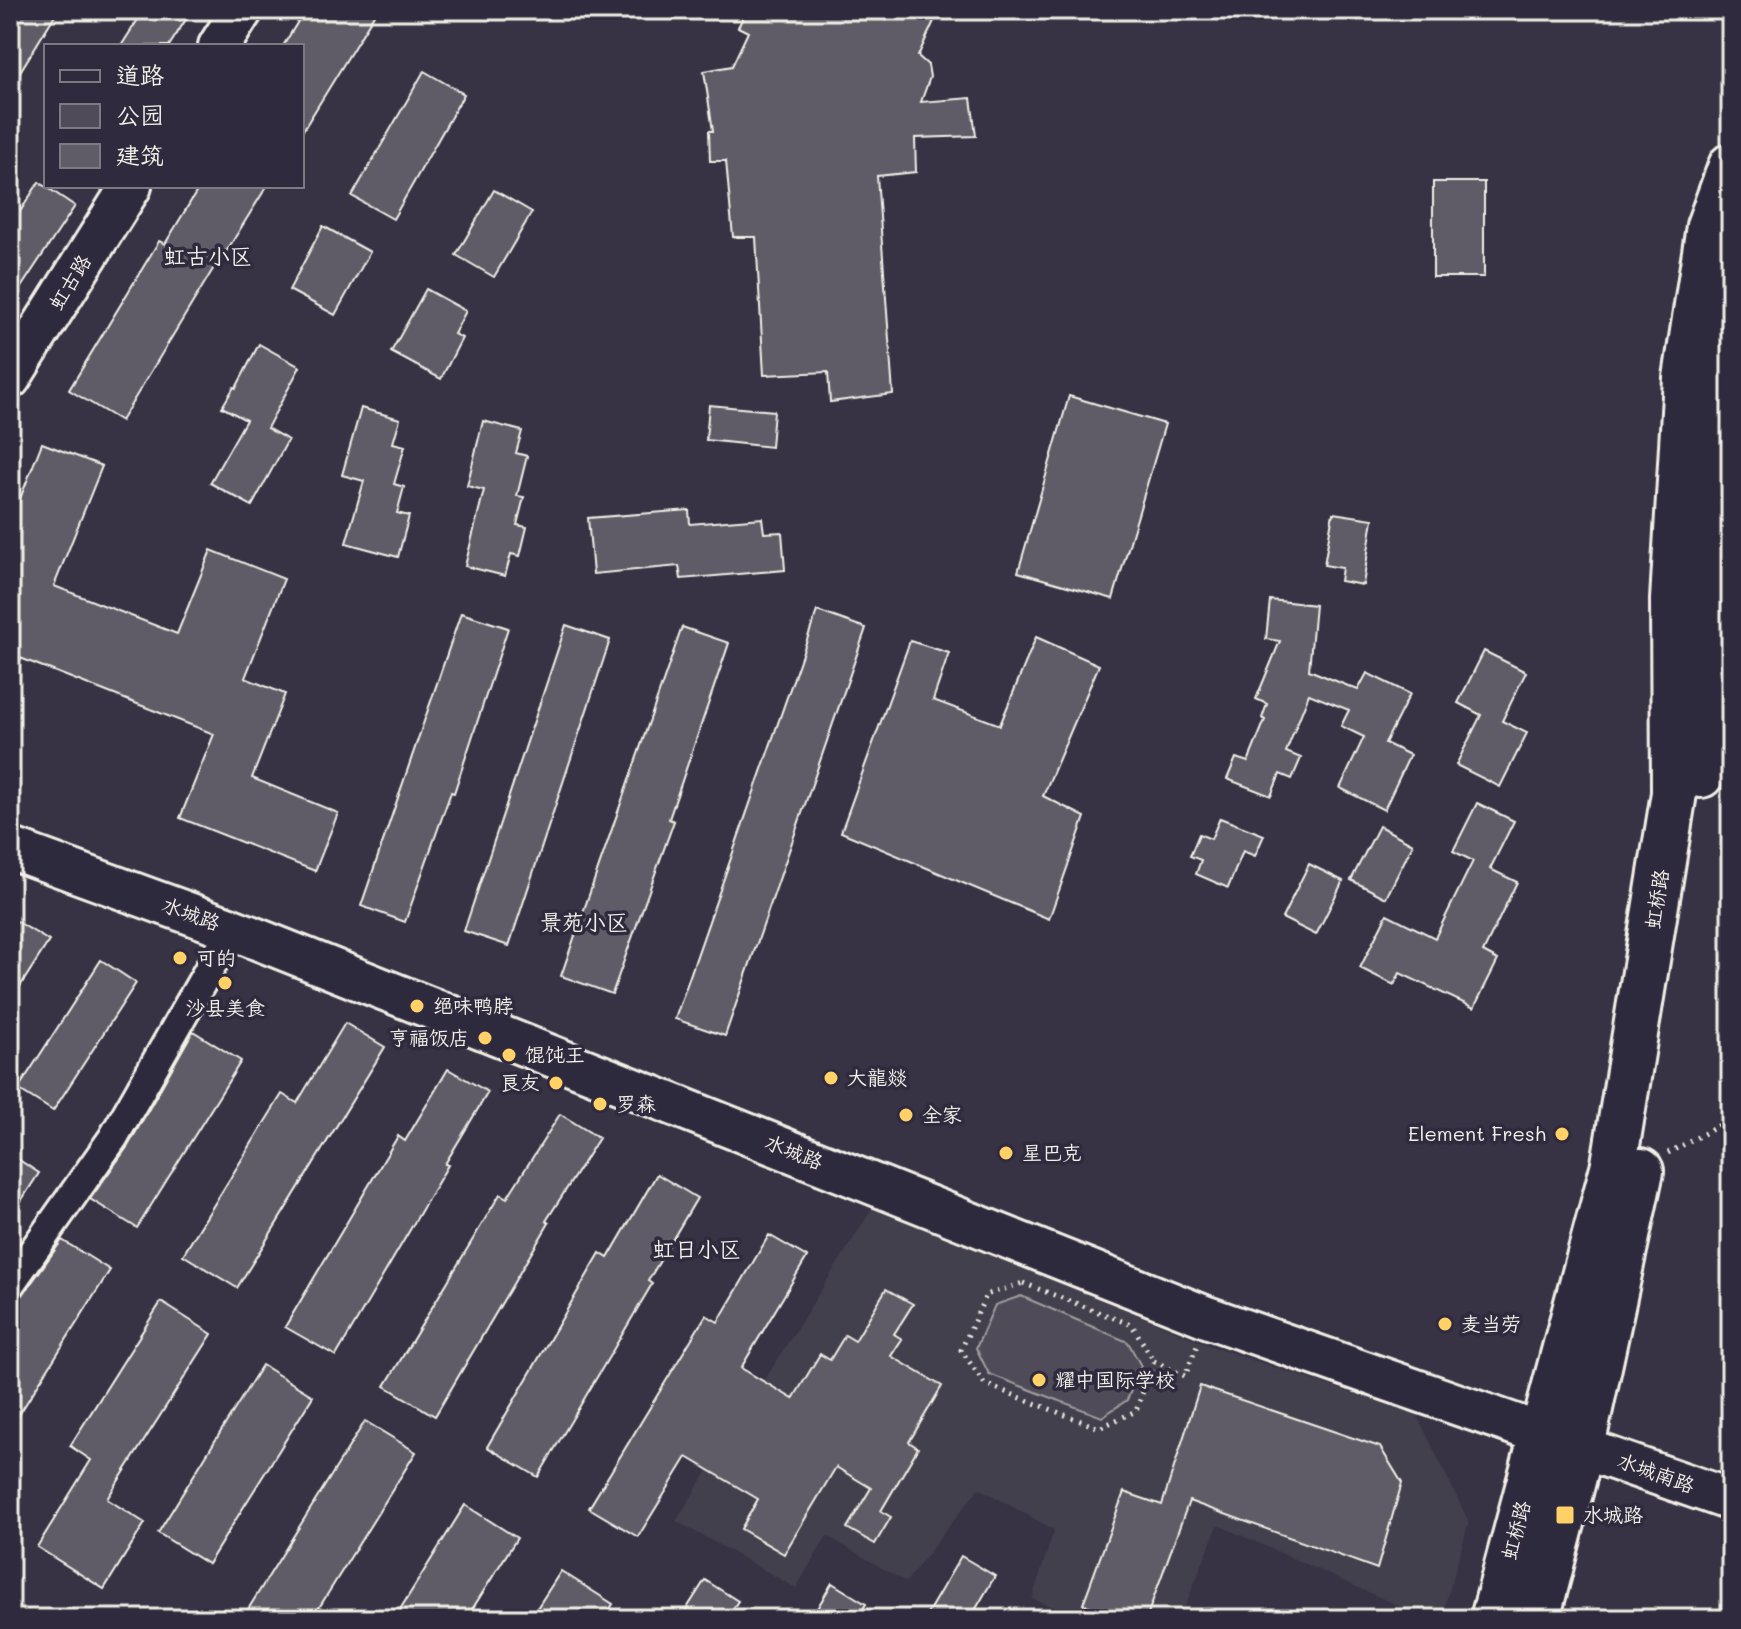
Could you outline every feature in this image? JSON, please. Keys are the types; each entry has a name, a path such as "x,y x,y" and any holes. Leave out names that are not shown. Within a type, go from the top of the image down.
{"main road":[{"name":"虹桥路","path":"1537,1619 1562,1440 1614,1164 1674,793 1673,600 1686,378 1709,226 1731,166"},
{"name":"虹桥路","path":"1493,1619 1562,1440 1642,1167 1698,835 1725,349 1731,299"}],"street":[{"path":"220,44 242,10"},
{"name":"虹古路","path":"10,378 130,188"},
{"name":"水城路","path":"10,848 232,929 1207,1317 1562,1440"},
{"path":"10,1284 113,1138 232,929"},
{"name":"水城南路","path":"1562,1440 1731,1500"}],"path":[{"path":"1642,1167 1731,1119"},
{"path":"1023,1283 1132,1325 1154,1361 1136,1411 1099,1428 985,1384 961,1350 986,1295 1023,1283"}],"shaded area":[{"name":"耀中国际学校","path":"875,1204 1211,1346 1417,1415 1469,1522 1441,1619 1428,1619 1218,1525 1180,1619 1086,1619 1032,1599 1054,1530 979,1488 906,1582 827,1536 796,1588 676,1521"}],"green space":[{"path":"1021,1296 1128,1342 1141,1366 1127,1400 1102,1417 989,1374 976,1348 995,1305"}],"building":[{"path":"10,10 58,10 10,88"},
{"path":"144,10 192,10 170,44 122,44"},
{"path":"305,10 377,10 304,129 304,44 284,44"},
{"path":"747,10 939,10 918,56 928,65 930,77 921,102 971,98 976,136 915,138 916,172 877,176 893,394 830,402 828,372 764,375 756,237 733,237 726,161 710,161 709,131 713,131 704,71 732,66 748,32 738,27"},
{"path":"424,71 464,94 393,219 352,196"},
{"path":"39,182 75,206 10,304 10,227"},
{"path":"1433,182 1484,182 1484,277 1433,277"},
{"path":"199,188 266,188 121,421 69,390 159,241 165,244"},
{"path":"494,190 532,212 494,277 456,255"},
{"path":"323,226 370,252 335,315 289,290"},
{"path":"426,289 466,311 454,334 462,338 441,379 391,352"},
{"path":"259,344 300,367 267,428 288,440 252,506 210,483 246,420 222,407 236,388"},
{"path":"1069,396 1165,424 1113,599 1018,572"},
{"path":"709,405 774,411 771,447 706,440"},
{"path":"361,408 400,419 393,443 405,446 394,484 404,487 397,513 409,516 398,557 346,543 364,481 342,475"},
{"path":"483,421 522,431 516,453 527,456 517,496 524,497 517,525 527,527 520,556 511,554 505,576 465,566 484,490 467,486"},
{"path":"42,443 102,466 54,586 177,634 211,550 284,579 245,678 285,694 252,778 338,813 315,871 180,818 214,734 10,654 10,524"},
{"path":"689,510 690,524 762,518 764,533 782,532 785,570 681,579 679,566 593,574 588,518"},
{"path":"1333,513 1373,519 1363,585 1340,581 1342,568 1324,565"},
{"path":"1270,600 1315,605 1309,670 1358,690 1367,673 1410,694 1385,743 1410,755 1384,810 1340,788 1364,737 1341,726 1349,710 1309,694 1286,752 1301,758 1292,779 1280,774 1271,796 1227,779 1236,758 1248,762 1265,720 1262,718 1267,704 1256,699 1280,641 1266,639"},
{"path":"817,611 866,628 725,1036 675,1019"},
{"path":"461,613 508,628 454,793 451,792 405,922 361,906"},
{"path":"566,625 610,640 509,946 464,931"},
{"path":"682,627 729,643 669,819 674,821 612,994 561,976"},
{"path":"1036,637 1099,665 1043,796 1085,817 1049,919 841,832 910,641 949,653 933,700 1000,725"},
{"path":"1484,651 1526,672 1502,721 1527,733 1500,787 1456,765 1481,715 1458,703"},
{"path":"1477,803 1514,821 1490,869 1517,882 1483,952 1498,960 1474,1008 1400,973 1394,985 1360,968 1387,914 1435,938 1473,861 1453,851"},
{"path":"1220,818 1264,835 1255,856 1243,851 1228,888 1196,874 1201,860 1190,856 1199,834 1211,839"},
{"path":"1379,826 1413,844 1386,898 1351,880"},
{"path":"1309,864 1343,881 1316,935 1282,918"},
{"path":"10,917 49,941 10,1002"},
{"path":"101,960 136,983 53,1111 18,1089"},
{"path":"345,1023 385,1047 237,1288 183,1255 282,1094 297,1103"},
{"path":"193,1031 241,1061 137,1228 90,1199 128,1146"},
{"path":"448,1069 488,1092 336,1356 285,1327 398,1136 405,1141"},
{"path":"560,1114 599,1138 546,1221 549,1223 435,1416 385,1386 500,1194 507,1198"},
{"path":"10,1154 39,1173 10,1218"},
{"path":"657,1174 697,1198 648,1281 652,1284 538,1477 487,1447 600,1253 608,1258"},
{"path":"769,1235 807,1257 741,1368 793,1399 820,1354 830,1360 845,1335 855,1341 886,1289 913,1304 894,1334 902,1339 891,1356 942,1386 909,1442 918,1448 881,1511 891,1517 875,1544 847,1528 871,1488 836,1467 784,1554 741,1529 758,1499 687,1457 638,1537 589,1508 706,1315 718,1322"},
{"path":"62,1240 110,1270 10,1429 10,1313"},
{"path":"161,1302 212,1334 107,1499 145,1523 104,1589 37,1547 91,1460 70,1446"},
{"path":"262,1365 313,1396 208,1564 158,1533"},
{"path":"1200,1386 1380,1447 1402,1483 1377,1569 1189,1501 1146,1619 1124,1619 1083,1604 1124,1492 1162,1505"},
{"path":"365,1421 416,1452 312,1619 242,1619"},
{"path":"465,1505 517,1538 466,1619 394,1619"},
{"path":"961,1556 995,1576 970,1619 924,1619"},
{"path":"561,1571 613,1604 604,1619 530,1619"},
{"path":"705,1580 738,1601 726,1619 680,1619"},
{"path":"832,1583 866,1604 857,1619 811,1619"}],"place":[{"name":"可的","path":"180,958"},
{"name":"沙县美食","path":"225,983"},
{"name":"绝味鸭脖","path":"417,1006"},
{"name":"亨福饭店","path":"485,1038"},
{"name":"馄饨王","path":"509,1055"},
{"name":"大龍燚","path":"831,1078"},
{"name":"良友","path":"556,1083"},
{"name":"罗森","path":"600,1104"},
{"name":"全家","path":"906,1115"},
{"name":"Element Fresh","path":"1562,1134"},
{"name":"星巴克","path":"1006,1153"},
{"name":"麦当劳","path":"1445,1324"},
{"name":"耀中国际学校","path":"1039,1380"},
{"name":"水城路","path":"1565,1515"}],"district":[{"name":"虹古小区","path":"208,256"},
{"name":"景苑小区","path":"584,922"},
{"name":"虹日小区","path":"697,1249"}]}
